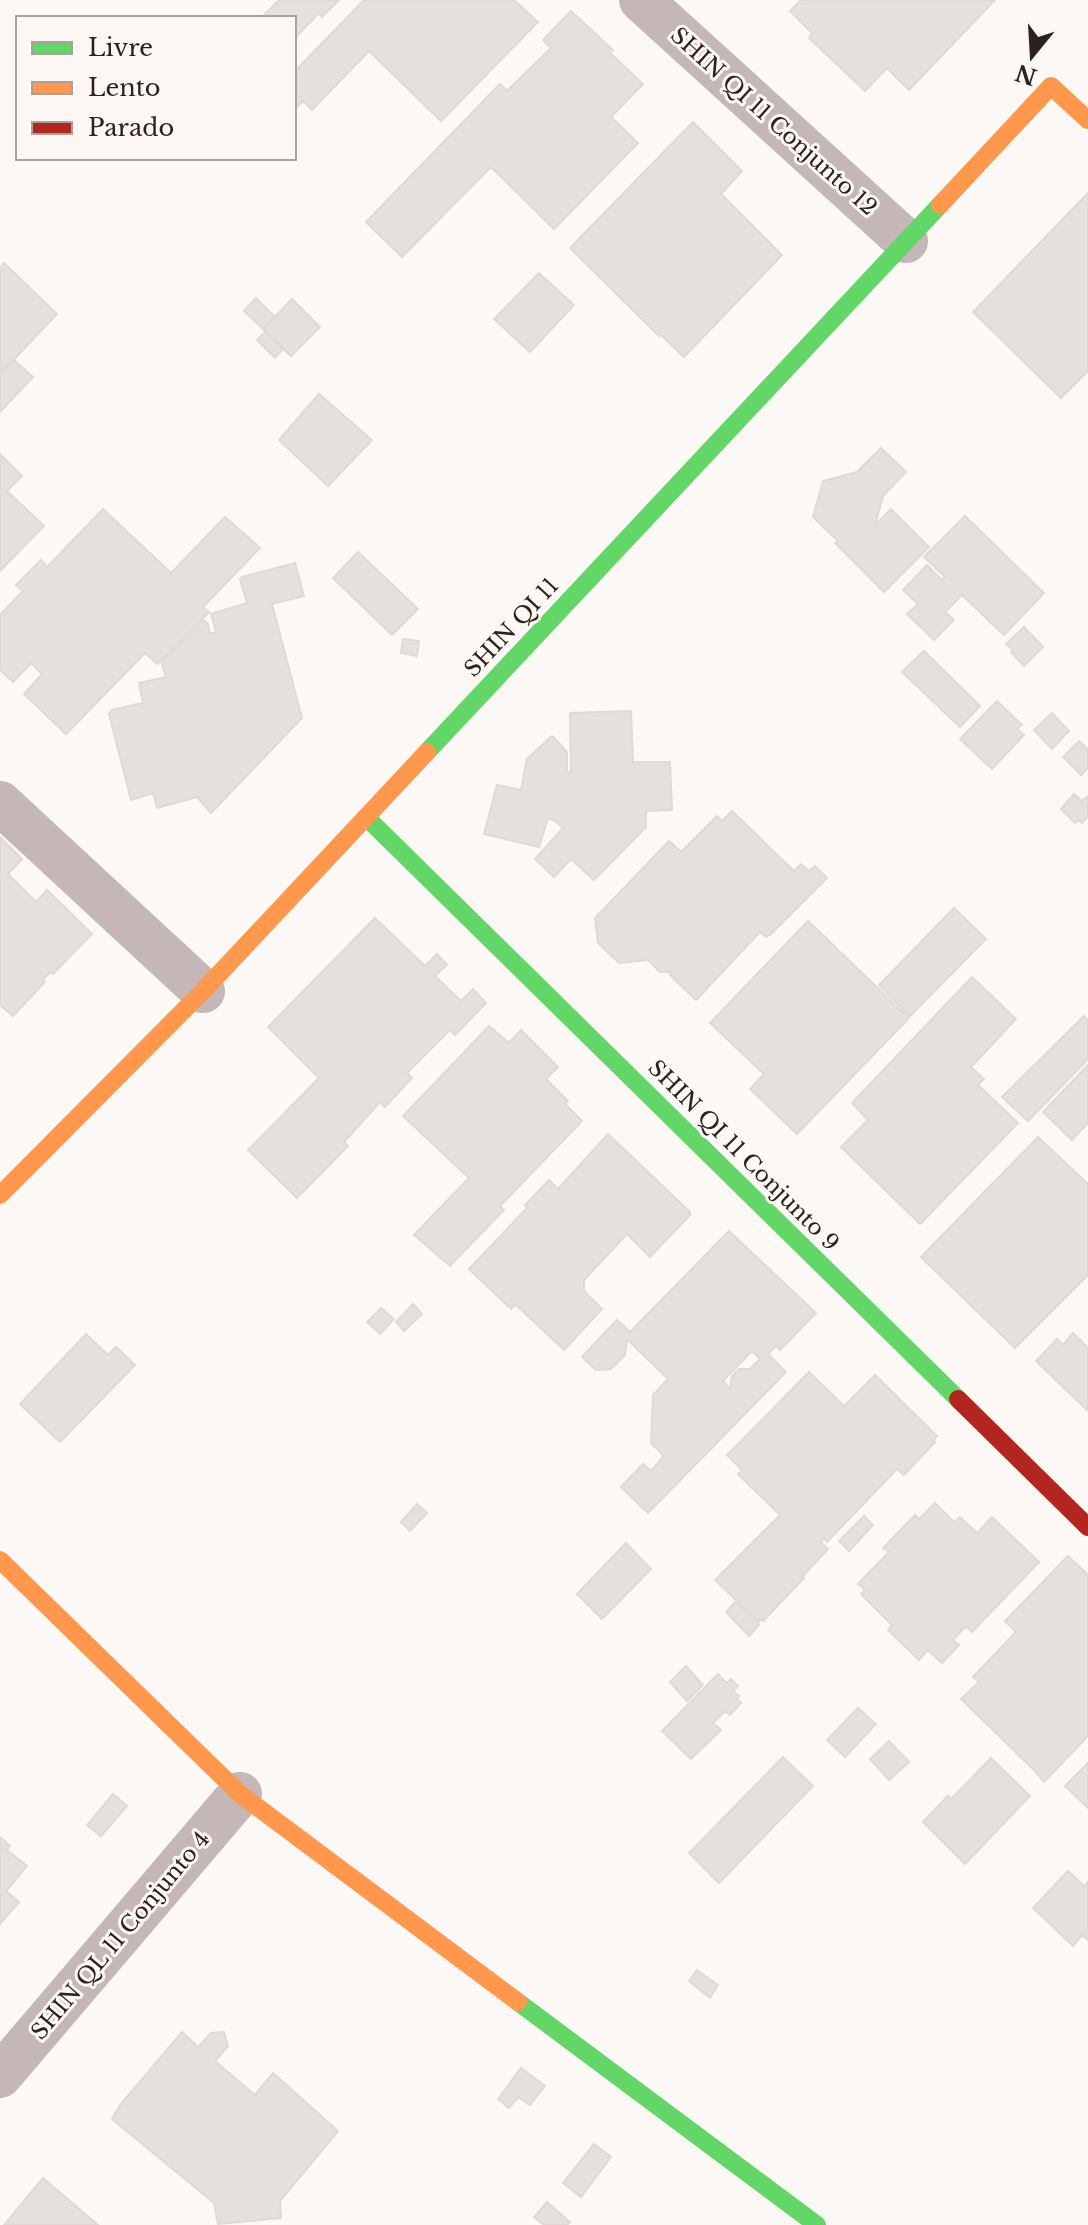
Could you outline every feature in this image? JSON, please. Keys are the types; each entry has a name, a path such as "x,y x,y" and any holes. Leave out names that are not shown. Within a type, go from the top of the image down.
{"street":[{"name":"SHIN QI 11 Conjunto 12","path":"641,0 906,241"},
{"name":"SHIN QI 11","path":"0,1195 203,991 1051,86 1088,120"},
{"path":"0,803 203,991"},
{"name":"SHIN QI 11 Conjunto 9","path":"366,817 1088,1527"},
{"path":"0,1560 240,1794 817,2225"},
{"name":"SHIN QL 11 Conjunto 4","path":"0,2076 240,1794"}],"building":[{"path":"279,0 339,0 322,17 319,13 296,37 296,16 263,16"},
{"path":"364,0 514,0 538,22 441,121 369,51 312,110 303,101 296,108 296,70"},
{"path":"801,0 995,0 909,90 887,68 865,91 809,38 812,33 790,11"},
{"path":"571,11 613,50 610,53 643,84 611,117 638,143 554,229 491,167 402,257 366,222 500,84 507,91 551,48 543,40"},
{"path":"693,122 742,171 721,194 782,255 684,357 570,248"},
{"path":"1088,193 1088,371 1061,398 973,312"},
{"path":"4,263 57,314 0,374 0,268"},
{"path":"539,273 574,305 530,352 494,319"},
{"path":"256,298 275,317 263,329 244,311"},
{"path":"292,299 320,327 291,356 263,329"},
{"path":"265,332 283,349 275,358 257,340"},
{"path":"14,360 33,377 0,412 0,374"},
{"path":"319,394 372,440 328,486 279,440"},
{"path":"881,448 906,472 883,496 875,525 891,509 929,547 884,592 813,517 823,481 857,472"},
{"path":"0,454 22,476 7,491 44,526 0,571"},
{"path":"103,509 171,573 225,517 260,548 203,607 209,612 161,661 157,664 145,653 66,734 24,694 42,674 31,663 13,682 0,670 0,615 23,591 16,585 41,560 47,567"},
{"path":"965,516 1044,593 1004,635 962,595 945,612 954,620 934,640 907,614 918,604 903,590 927,565 942,580 945,577 924,557"},
{"path":"358,552 418,609 392,635 333,578"},
{"path":"295,563 304,596 272,604 302,718 211,813 197,797 157,808 153,793 131,800 109,714 112,710 143,703 139,683 166,677 161,661 202,619 208,624 210,634 216,632 211,614 247,603 242,577"},
{"path":"1024,627 1043,647 1024,666 1006,644"},
{"path":"403,639 419,641 417,656 401,653"},
{"path":"924,651 980,706 960,727 902,672"},
{"path":"997,701 1022,725 1017,729 1024,735 992,769 960,739"},
{"path":"631,711 633,762 670,762 672,810 646,811 646,827 594,880 571,859 554,877 535,859 563,828 548,818 539,847 484,834 497,785 521,790 527,759 552,736 567,752 567,772 571,772 570,713"},
{"path":"1052,713 1069,731 1052,749 1034,730"},
{"path":"1079,741 1088,749 1088,768 1081,775 1063,757"},
{"path":"1074,794 1082,801 1088,796 1088,816 1082,823 1079,820 1075,823 1061,809"},
{"path":"732,811 794,871 801,864 809,871 815,866 827,878 770,935 766,937 760,932 696,1000 670,975 672,972 660,972 648,960 619,963 598,943 595,918 669,841 681,852 717,816 722,821"},
{"path":"0,837 22,859 8,874 36,902 47,890 92,934 53,974 50,972 43,980 45,982 13,1016 0,1005"},
{"path":"954,908 986,939 910,1016 879,985"},
{"path":"375,918 425,966 437,954 447,965 435,976 461,1001 473,989 486,1003 455,1035 450,1030 407,1073 412,1078 385,1107 380,1102 344,1142 348,1146 297,1198 248,1150 319,1078 268,1027"},
{"path":"808,921 909,1018 797,1134 750,1089 764,1074 710,1023"},
{"path":"972,977 1016,1019 971,1067 984,1079 978,1085 1018,1123 920,1224 841,1147 868,1120 852,1103"},
{"path":"1084,1016 1088,1020 1088,1059 1028,1121 1002,1097"},
{"path":"489,1026 509,1043 521,1030 558,1067 546,1079 582,1121 500,1206 504,1210 450,1266 414,1235 469,1178 403,1116"},
{"path":"1088,1065 1088,1123 1072,1140 1043,1112"},
{"path":"608,1134 690,1215 650,1257 627,1234 584,1280 584,1291 602,1309 564,1350 515,1304 511,1309 469,1269 549,1180 558,1189"},
{"path":"1038,1137 1088,1184 1088,1275 1015,1348 921,1257"},
{"path":"729,1231 816,1313 780,1350 776,1346 768,1354 786,1372 648,1513 621,1487 643,1464 651,1471 664,1456 651,1443 653,1395 668,1379 627,1339 625,1355 611,1369 596,1370 582,1357 617,1320 630,1332","holes":["752,1351 760,1359 750,1369 739,1369 732,1376 730,1389 723,1381"]},
{"path":"413,1304 422,1314 404,1331 396,1322"},
{"path":"381,1308 394,1319 380,1334 367,1322"},
{"path":"1073,1333 1088,1348 1088,1411 1036,1361 1057,1339 1063,1345"},
{"path":"86,1334 108,1355 116,1347 135,1365 60,1442 20,1404"},
{"path":"809,1372 844,1406 875,1375 937,1436 904,1475 897,1469 827,1542 824,1538 821,1542 828,1549 804,1578 759,1622 715,1580 780,1515 738,1474 742,1470 727,1455"},
{"path":"935,1503 954,1522 960,1517 977,1533 992,1517 1039,1562 972,1632 966,1626 953,1640 959,1645 942,1663 928,1650 919,1660 888,1630 892,1625 861,1594 865,1590 858,1584 889,1552 883,1548 915,1515 919,1519"},
{"path":"417,1504 427,1513 410,1531 401,1522"},
{"path":"864,1516 873,1525 849,1551 839,1541"},
{"path":"626,1543 651,1569 602,1619 577,1594"},
{"path":"1068,1556 1088,1575 1088,1736 1044,1782 961,1699 979,1682 973,1677 1016,1632 1005,1621"},
{"path":"735,1602 759,1625 749,1636 726,1612"},
{"path":"686,1666 703,1685 687,1701 670,1682"},
{"path":"718,1674 726,1683 731,1679 738,1686 733,1691 741,1703 730,1715 725,1711 713,1723 721,1730 691,1759 662,1731"},
{"path":"858,1708 876,1724 845,1757 827,1740"},
{"path":"889,1741 909,1762 889,1780 870,1759"},
{"path":"783,1757 813,1786 719,1883 689,1853"},
{"path":"991,1758 1030,1796 965,1864 923,1822 948,1796 951,1799"},
{"path":"1088,1763 1088,1808 1065,1786"},
{"path":"113,1794 127,1806 101,1836 87,1825"},
{"path":"0,1837 10,1846 7,1850 27,1866 6,1891 19,1902 0,1924"},
{"path":"1068,1871 1084,1886 1088,1882 1088,1940 1082,1935 1073,1946 1033,1908"},
{"path":"697,1970 718,1985 710,1998 689,1981"},
{"path":"182,2032 198,2047 211,2033 224,2032 228,2046 215,2061 255,2095 273,2073 338,2131 280,2201 281,2218 218,2224 214,2203 112,2119 120,2105"},
{"path":"521,2068 545,2086 530,2105 518,2097 509,2108 498,2099"},
{"path":"594,2144 611,2157 581,2197 563,2183"},
{"path":"43,2178 98,2225 4,2225"},
{"path":"547,2202 570,2222 567,2225 544,2225 534,2217"}],"traffic: fast":[{"path":"427,752 940,205"},
{"path":"366,817 958,1399"},
{"path":"518,2002 817,2225"}],"traffic: slow":[{"path":"940,205 1051,86 1088,120"},
{"path":"0,1195 203,991 427,752"},
{"path":"0,1560 240,1794 518,2002"}],"traffic: jam":[{"path":"958,1399 1088,1527"}]}
